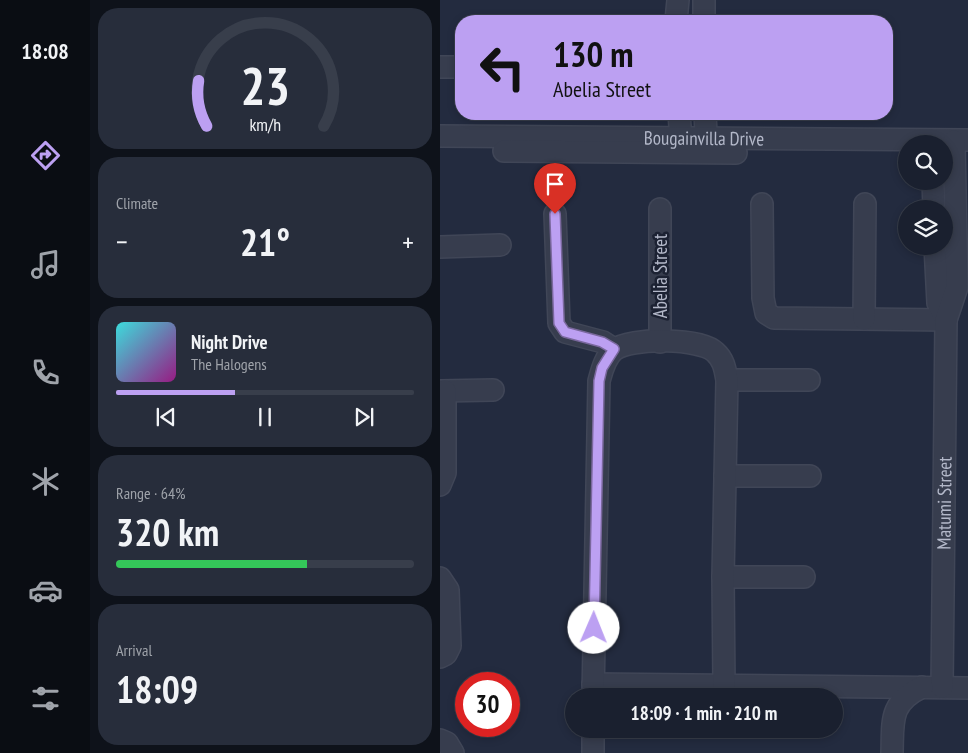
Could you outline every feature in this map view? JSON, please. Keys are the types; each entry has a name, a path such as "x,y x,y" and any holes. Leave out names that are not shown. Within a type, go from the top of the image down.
{"street":[{"path":"677,15 678,0"},
{"path":"704,0 704,15"},
{"path":"440,67 455,67"},
{"path":"679,120 682,146"},
{"path":"705,120 707,146"},
{"name":"Bougainvilla Drive","path":"440,136 682,146"},
{"name":"Bougainvilla Drive","path":"440,150 682,146 898,147"},
{"name":"Bougainvilla Drive","path":"707,146 898,154"},
{"name":"Matumi Street","path":"932,687 946,320 957,288 952,190"},
{"path":"762,204 763,298 766,312 774,318 946,320"},
{"path":"864,319 865,204"},
{"name":"Abelia Street","path":"660,209 660,342"},
{"path":"555,214 559,323 565,332 602,342 614,349 602,368 599,381 593,688"},
{"path":"440,247 500,245"},
{"name":"Matumi Street","path":"935,255 938,304 946,320"},
{"name":"Abelia Street","path":"614,349 627,344 660,342 705,345 716,352 725,365 727,380 723,576 724,685"},
{"path":"727,380 809,380"},
{"path":"440,485 445,473 442,391 492,390"},
{"path":"725,476 810,476"},
{"path":"723,576 804,577"},
{"path":"440,578 448,590 450,646 446,654 440,657"},
{"path":"645,688 724,685 968,688"},
{"path":"870,687 885,700 893,720"},
{"path":"892,753 894,712 908,694 932,687"},
{"path":"593,738 593,753"},
{"path":"440,740 447,743 452,753"}],"route":[{"path":"555,214 559,323 565,332 576,337 602,342 614,349 602,368 599,381 594,628"}]}
